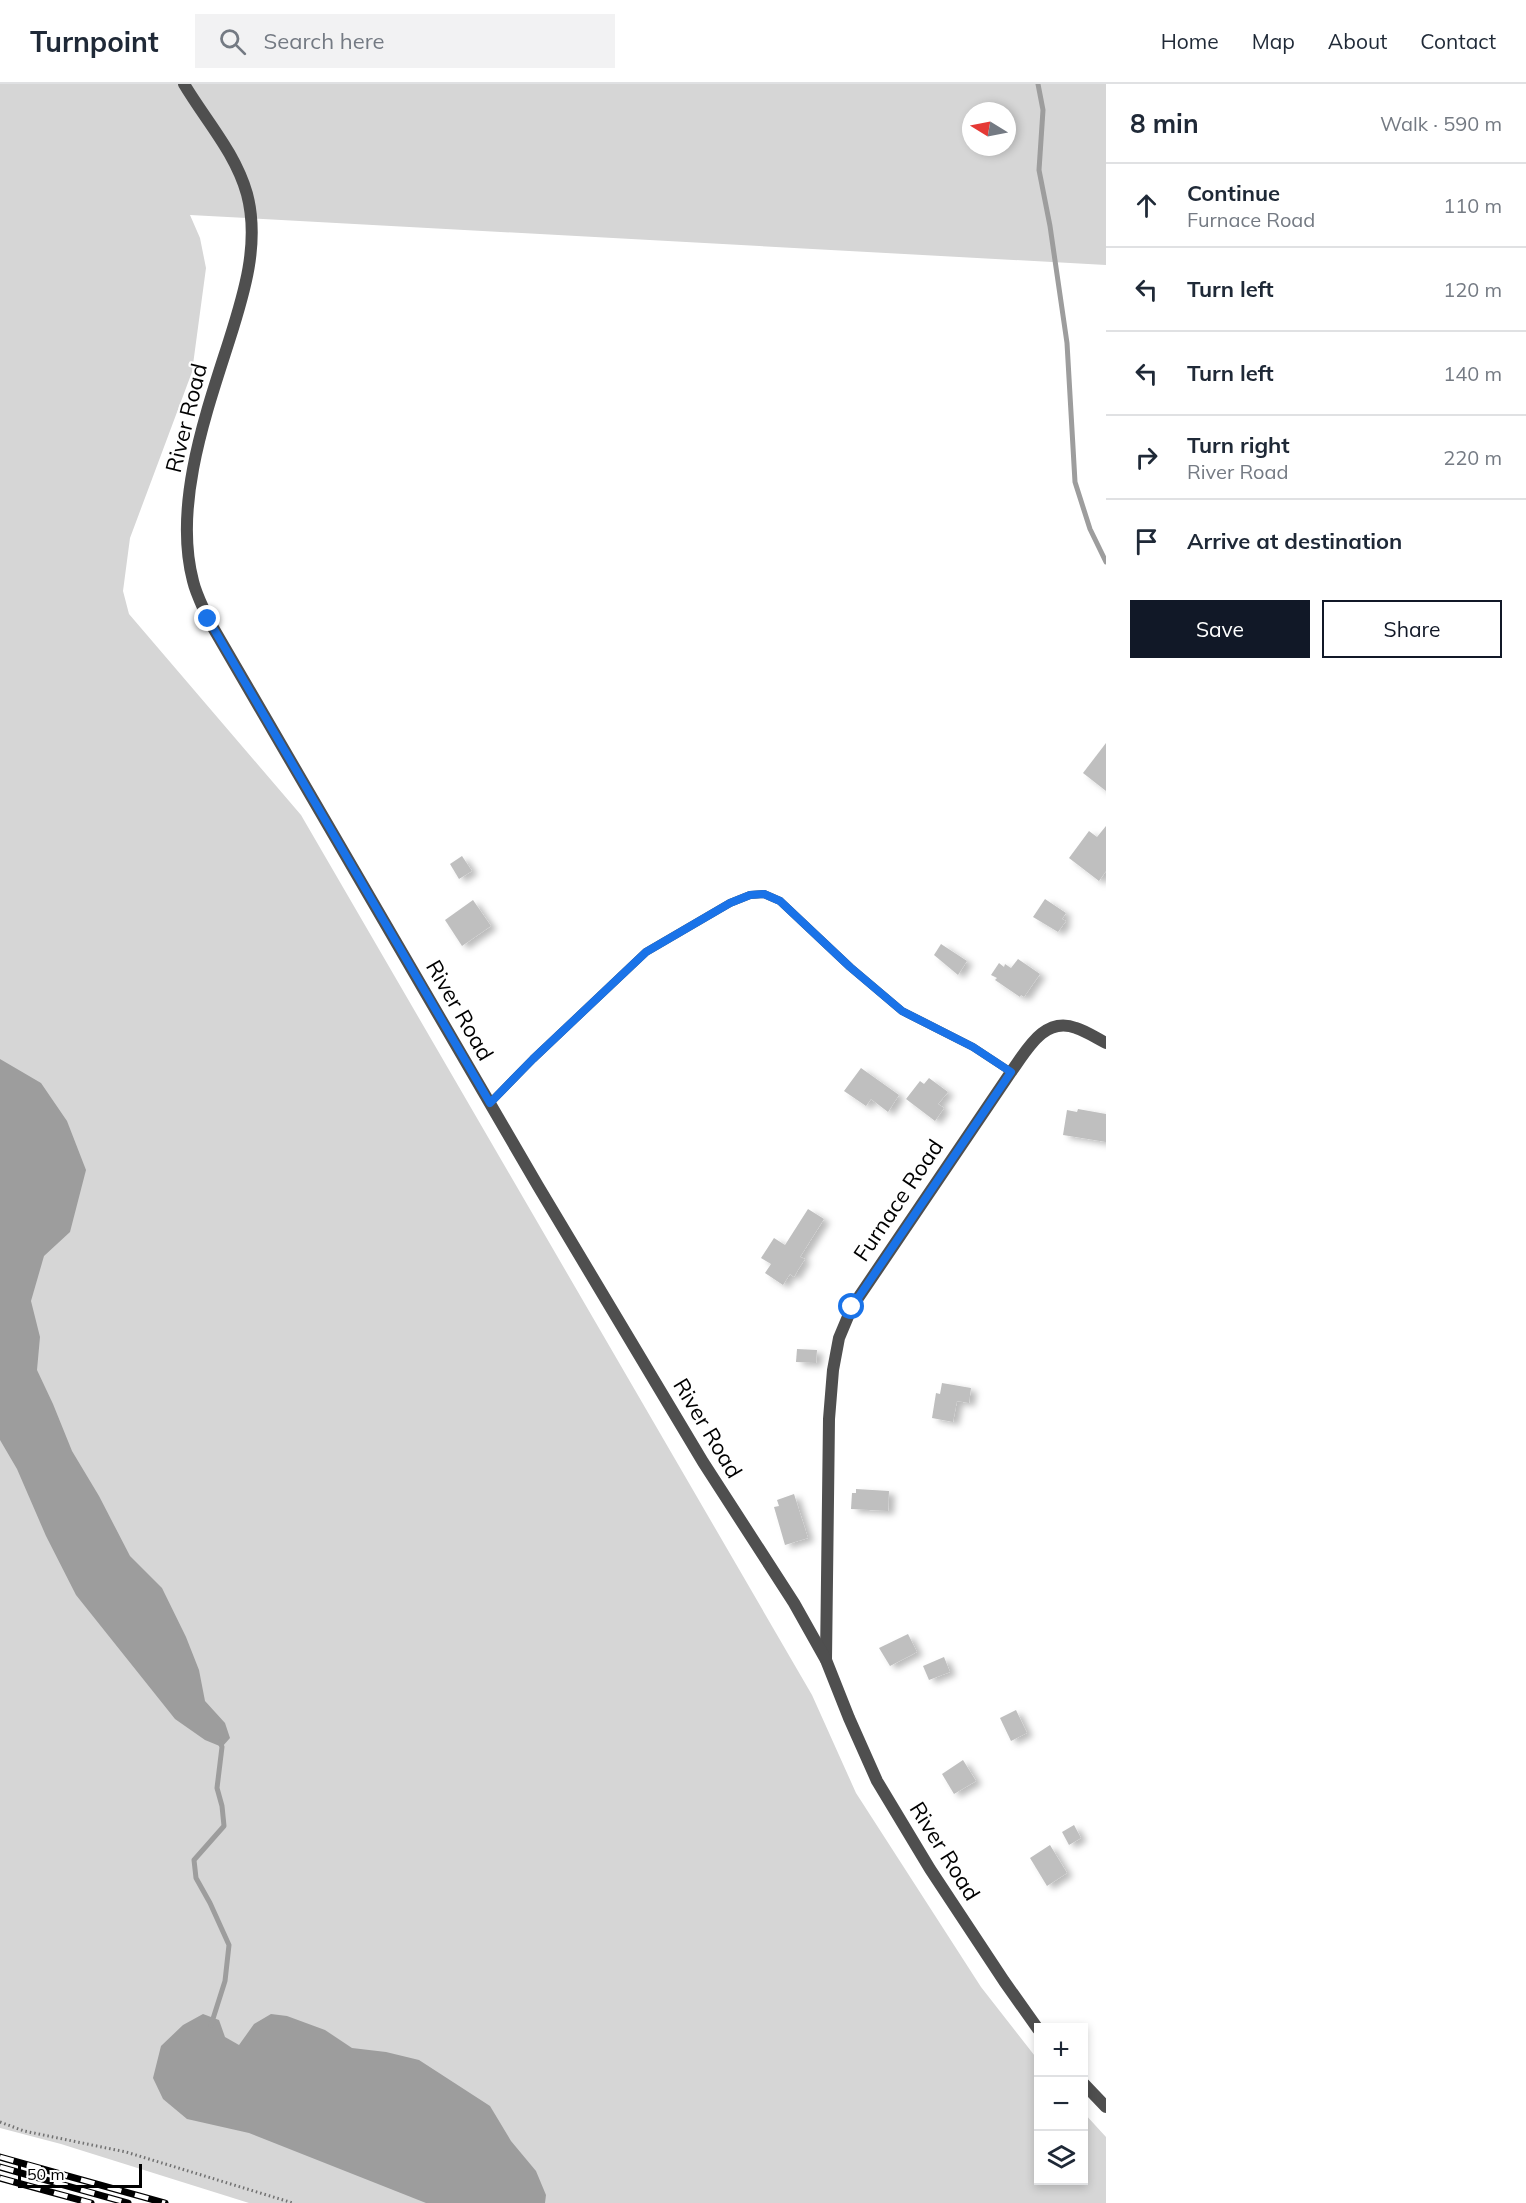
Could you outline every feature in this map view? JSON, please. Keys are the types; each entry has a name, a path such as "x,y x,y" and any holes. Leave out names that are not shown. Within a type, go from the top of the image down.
{"street":[{"name":"River Road","path":"184,84 236,163 247,195 252,227 249,267 239,309 198,442 190,492 187,541 193,581 208,619 490,1103 703,1462 794,1603 826,1660 877,1781 930,1869 1034,2023"},
{"name":"Furnace Road","path":"826,1660 829,1419 833,1370 839,1338 852,1307 1011,1072 1040,1035 1051,1026 1064,1025 1077,1028 1106,1043"},
{"path":"1088,2089 1106,2107"}],"lane":[{"path":"490,1103 646,952 730,903 750,895 764,894 780,901 850,967 902,1011 973,1047 1011,1072"}],"path":[{"path":"0,2122 24,2131 126,2152 293,2203"}],"shaded area":[{"path":"0,84 1106,84 1106,265 190,215 200,238 206,268 192,372 130,538 123,591 129,614 301,815 812,1695 856,1793 981,1987 1034,2055 1034,2185 1088,2185 1088,2117 1106,2137 1106,2203 249,2203 61,2144 0,2128"},
{"path":"0,1059 41,1083 67,1121 86,1170 70,1232 44,1256 31,1301 40,1337 37,1370 72,1451 99,1496 130,1556 162,1588 199,1670 205,1701 225,1723 230,1738 222,1747 205,1740 175,1719 76,1595 46,1536 17,1469 0,1440"},
{"path":"203,2014 219,2020 225,2037 239,2045 254,2024 271,2014 287,2016 325,2030 352,2048 386,2052 419,2060 490,2106 511,2141 536,2171 546,2195 545,2203 426,2203 249,2133 187,2119 163,2099 153,2078 161,2046 183,2025"}],"building":[{"path":"1106,743 1106,791 1083,773"},
{"path":"1106,826 1106,871 1099,881 1069,858 1089,831 1097,837"},
{"path":"462,856 472,871 459,879 450,864"},
{"path":"1045,899 1066,913 1062,919 1066,921 1058,932 1033,917"},
{"path":"473,900 491,926 462,946 445,920"},
{"path":"941,944 967,961 958,975 934,955"},
{"path":"1018,959 1040,974 1024,997 1021,995 1020,997 991,975 999,963 1011,968"},
{"path":"861,1068 899,1095 888,1112 871,1099 866,1106 844,1091"},
{"path":"929,1078 948,1092 938,1104 944,1108 935,1121 906,1099 920,1081 924,1084"},
{"path":"1078,1109 1106,1114 1106,1142 1063,1135 1067,1110 1077,1112"},
{"path":"808,1209 824,1219 800,1257 805,1259 794,1277 790,1274 783,1285 765,1273 771,1264 761,1258 774,1238 785,1245"},
{"path":"797,1349 817,1350 816,1363 796,1362"},
{"path":"942,1383 971,1388 969,1403 957,1401 953,1422 932,1418 936,1393 940,1394"},
{"path":"856,1489 889,1491 888,1511 851,1509 852,1493 856,1493"},
{"path":"794,1494 808,1538 785,1545 774,1507 779,1506 777,1500"},
{"path":"908,1634 917,1652 890,1666 879,1648"},
{"path":"944,1657 950,1672 929,1680 923,1666"},
{"path":"1016,1710 1027,1733 1011,1741 1000,1718"},
{"path":"963,1760 976,1781 954,1794 942,1774"},
{"path":"1074,1825 1081,1838 1069,1845 1062,1832"},
{"path":"1050,1845 1067,1873 1047,1886 1030,1858"}],"waterway":[{"path":"1038,84 1043,110 1039,170 1050,226 1067,343 1075,482 1090,529 1106,562"},
{"path":"211,2025 225,1981 229,1945 196,1878 194,1860 224,1826 217,1788 222,1747 220,1742"}],"railway":[{"path":"0,2157 165,2203"},
{"path":"0,2167 128,2203"},
{"path":"0,2178 91,2203"}],"route":[{"path":"208,619 490,1103 646,952 730,903 750,895 764,894 780,901 850,967 902,1011 973,1047 1011,1072 852,1307"}]}
